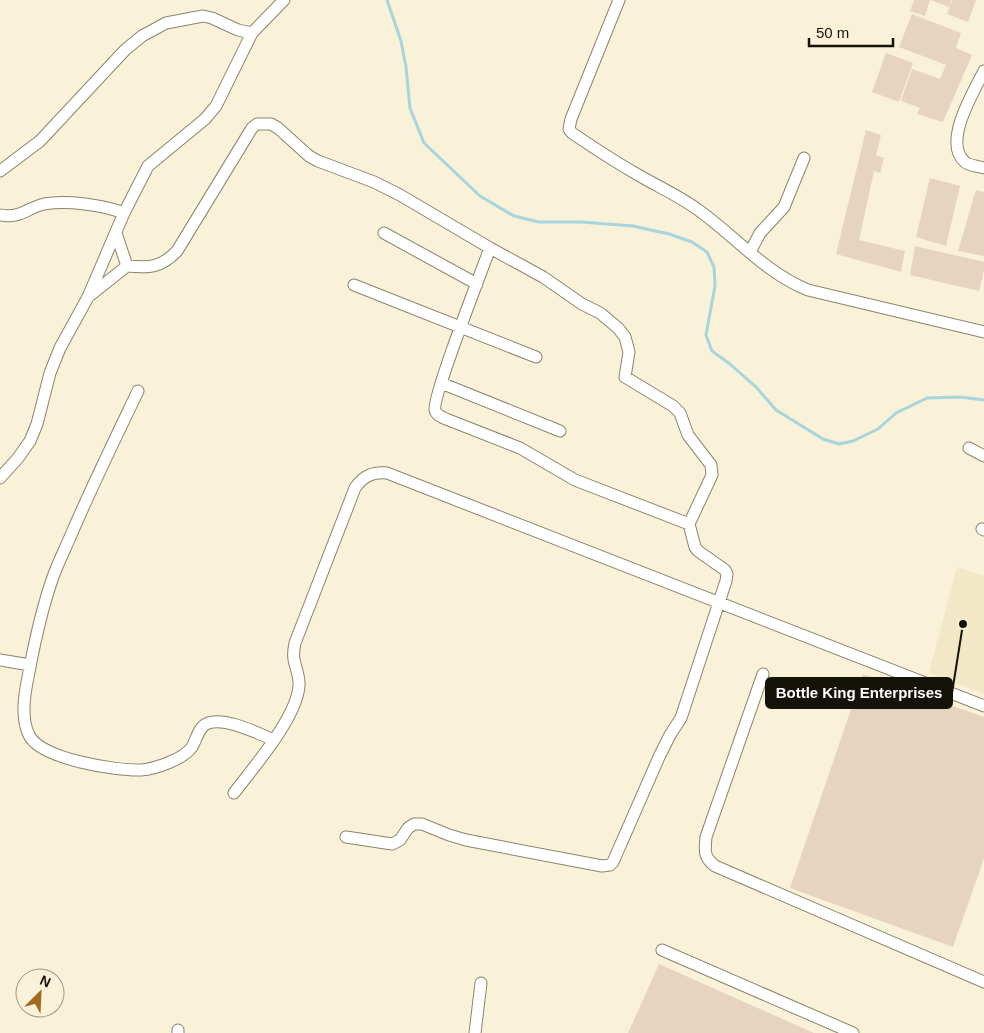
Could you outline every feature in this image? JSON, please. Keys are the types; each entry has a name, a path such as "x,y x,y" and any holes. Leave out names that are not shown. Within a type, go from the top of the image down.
{"street":[{"path":"0,478 30,441 37,424 50,373 60,348 88,297 124,213 148,166 205,119 216,106 252,33 284,0"},
{"path":"619,0 571,119 569,129 638,175 696,208 780,276 793,284 808,290 984,332"},
{"path":"0,171 40,141 125,50 142,36 166,23 202,16 212,18 238,30 252,33"},
{"path":"984,71 962,118 957,142 959,154 966,163 984,168"},
{"path":"88,297 128,266 145,268 156,266 168,260 177,251 252,128 257,124 271,124 309,156 374,182 400,195 543,277 582,304 600,313 618,328 625,337 629,352 625,377 673,406 680,413 688,435 711,464 712,475 689,524 695,547 698,551 725,570 727,574 720,604 681,718 659,757 615,860 610,865 602,866 466,840 449,836 422,824 414,824 408,828 400,840 392,844 346,836"},
{"path":"750,252 760,233 784,207 804,158"},
{"path":"0,215 13,217 43,204 67,203 114,209 124,213"},
{"path":"116,232 128,266"},
{"path":"384,233 478,284"},
{"path":"490,248 441,383 434,408 436,412 440,416 520,448 575,480 689,524"},
{"path":"354,286 536,357"},
{"path":"441,383 560,432"},
{"path":"138,391 81,512 54,576 36,634 26,690 24,723 29,737 39,746 55,754 97,766 142,770 164,765 181,757 191,749 202,727 209,723 223,723 242,727 274,740"},
{"path":"968,448 984,456"},
{"path":"234,793 286,721 298,693 300,683 294,656 295,643 355,488 360,481 376,472 388,473 984,706"},
{"path":"0,660 30,665"},
{"path":"763,674 706,837 705,851 708,861 715,866 984,982"},
{"path":"662,950 853,1033"},
{"path":"474,1033 481,983"}],"shaded area":[{"path":"957,567 984,576 984,694 929,673"}],"building":[{"path":"914,0 930,0 925,16 910,11"},
{"path":"930,0 951,0 949,7"},
{"path":"952,0 976,0 968,22 947,14"},
{"path":"912,14 961,33 956,48 972,55 943,122 917,114 920,108 901,101 912,69 940,79 946,65 899,47"},
{"path":"886,53 913,63 899,102 872,92"},
{"path":"866,130 881,135 876,155 884,158 880,173 874,171 859,240 905,251 901,272 836,254"},
{"path":"930,178 960,186 946,246 916,237"},
{"path":"976,190 984,192 984,256 958,251"},
{"path":"915,246 984,262 979,291 910,275"},
{"path":"863,674 984,717 984,858 953,947 790,888"},
{"path":"659,964 814,1033 628,1033"}],"waterway":[{"path":"387,0 401,41 410,108 424,143 480,196 514,216 539,222 581,222 633,226 669,234 692,242 707,252 714,267 715,286 706,335 712,351 756,387 776,410 823,439 839,444 853,441 878,429 896,413 927,398 960,397 984,400"}],"place":[{"name":"Bottle King Enterprises","path":"963,624"}]}
